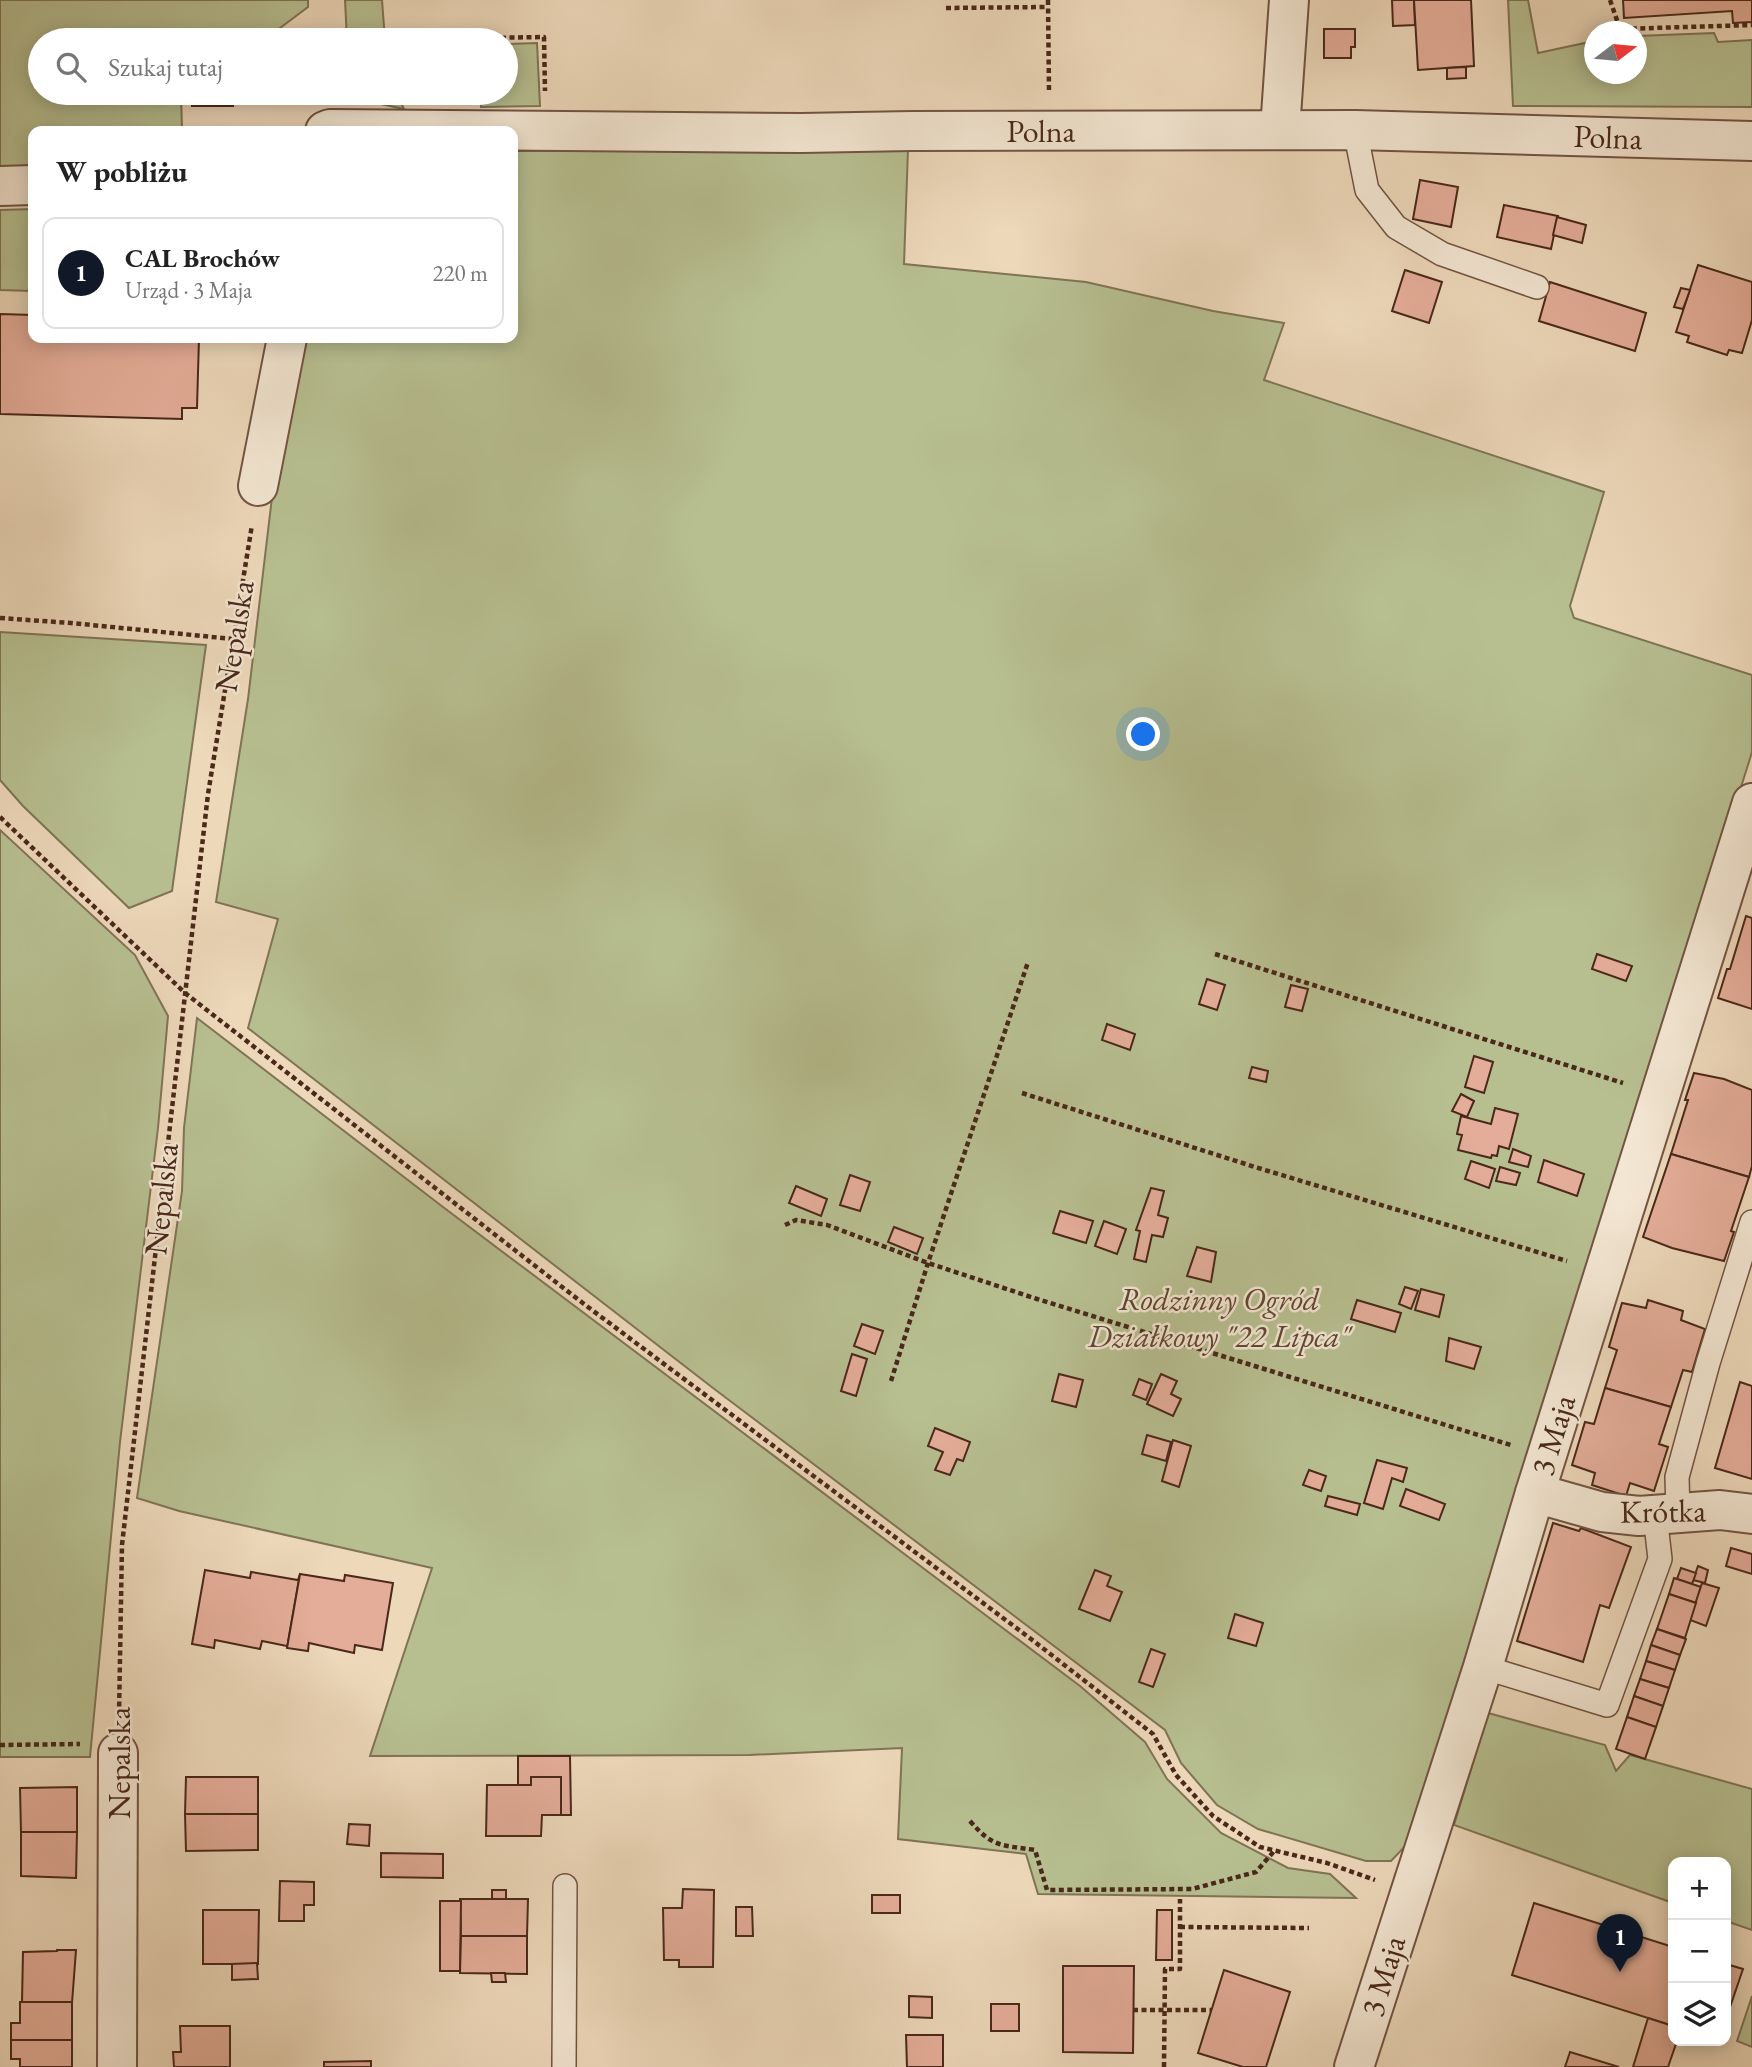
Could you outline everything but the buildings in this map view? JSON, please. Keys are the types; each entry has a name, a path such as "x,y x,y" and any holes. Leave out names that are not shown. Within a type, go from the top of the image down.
{"street":[{"path":"1280,130 1289,0"},
{"name":"Polna","path":"518,132 1355,130 1752,141"},
{"path":"0,186 28,185"},
{"path":"258,486 286,343"},
{"name":"3 Maja","path":"1354,2067 1483,1667 1752,803"},
{"name":"Krótka","path":"1535,1493 1602,1512 1639,1516 1720,1510 1752,1514"},
{"name":"Nepalska","path":"117,2067 118,1749"}],"lane":[{"path":"1355,130 1367,190 1396,227 1443,254 1537,287"},
{"path":"1483,1667 1606,1705 1660,1559 1667,1514 1708,1363 1752,1222"},
{"path":"564,2067 565,1886"}],"path":[{"path":"1048,0 1049,97"},
{"path":"1611,0 1620,29 1752,26"},
{"path":"946,8 1048,7"},
{"path":"518,37 544,37 545,100"},
{"name":"Nepalska","path":"118,1749 122,1545 208,794 258,486"},
{"path":"0,618 71,622 233,639"},
{"path":"0,817 185,993 584,1304 1031,1639 1153,1734 1177,1775 1213,1816 1260,1847 1327,1864 1409,1893"},
{"path":"1215,954 1661,1094"},
{"path":"891,1381 1028,961"},
{"path":"1022,1093 1406,1213 1605,1271"},
{"path":"785,1225 796,1220 827,1225 928,1263 1547,1456"},
{"path":"0,1745 118,1749"},
{"path":"970,1821 984,1838 994,1844 1035,1850 1047,1890 1192,1889 1256,1872 1275,1850"},
{"path":"993,1850 994,1844"},
{"path":"1164,2067 1165,1969 1180,1969 1180,1899"},
{"path":"1180,1927 1309,1928"},
{"path":"1133,2010 1211,2010"}],"green space":[{"path":"0,0 308,0 308,7 280,28 28,28 28,105 181,105 182,126 28,126 28,169 0,170"},
{"path":"345,0 382,0 384,28 346,28"},
{"path":"1508,0 1528,0 1538,53 1584,43 1584,84 1647,84 1647,36 1714,33 1718,42 1752,40 1752,107 1513,106"},
{"path":"537,43 540,106 481,107 518,105 518,44"},
{"path":"385,105 402,105 404,109"},
{"name":"Rodzinny Ogród Działkowy \"22 Lipca\"","path":"908,149 904,264 1086,282 1213,311 1284,323 1264,380 1604,492 1570,606 1574,618 1752,675 1752,752 1412,1839 1391,1861 1366,1861 1258,1829 1217,1805 1181,1763 1165,1730 713,1388 248,1028 278,919 216,902 248,699 273,489 302,343 518,343 518,151"},
{"path":"28,209 28,291 0,290 0,210"},
{"path":"0,632 206,645 172,891 129,908 23,806 0,780"},
{"path":"0,830 135,955 168,1016 158,1128 120,1442 90,1757 0,1757"},
{"path":"197,1018 443,1207 1080,1686 1145,1742 1167,1779 1221,1833 1288,1868 1330,1874 1356,1898 1038,1894 1026,1854 898,1839 902,1748 749,1755 370,1756 432,1568 179,1511 137,1498 182,1191 184,1128"},
{"path":"1488,1713 1605,1745 1616,1771 1630,1755 1752,1789 1752,1930 1731,1923 1731,1857 1668,1857 1668,1901 1454,1825"},
{"path":"1752,1996 1752,2047 1737,2041"}],"place":[{"name":"CAL Brochów","path":"1620,1972"}]}
